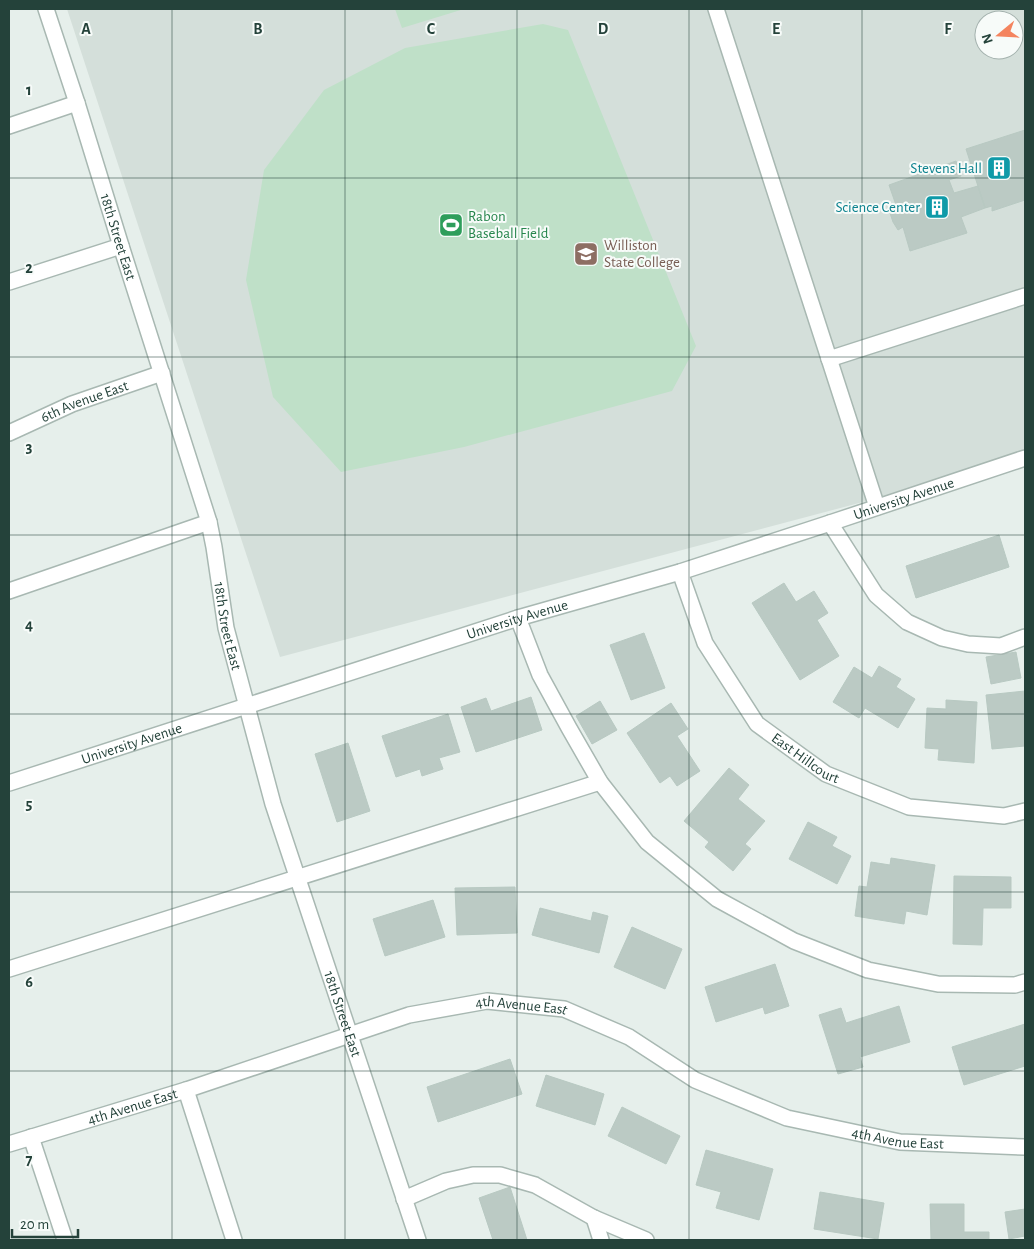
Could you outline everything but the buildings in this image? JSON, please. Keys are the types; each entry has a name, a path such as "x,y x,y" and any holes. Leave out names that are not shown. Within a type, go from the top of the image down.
{"street":[{"name":"18th Street East","path":"46,9 209,522 226,628 274,804 418,1240"},
{"path":"716,9 877,507"},
{"path":"9,126 77,103"},
{"path":"9,282 121,246"},
{"path":"829,359 1025,296"},
{"name":"6th Avenue East","path":"9,433 72,404 162,373"},
{"name":"University Avenue","path":"9,783 518,618 680,572 1025,458"},
{"path":"9,591 209,522"},
{"path":"830,524 876,595 907,622 942,638 968,644 1001,646 1025,637"},
{"name":"East Hillcourt","path":"680,572 705,643 757,724 826,774 909,806 1004,816 1025,811"},
{"path":"518,618 540,675 600,782 647,842 717,899 794,941 868,970 938,984 1015,985 1025,982"},
{"path":"9,969 600,782"},
{"name":"4th Avenue East","path":"9,1144 186,1090 409,1015 487,1001 564,1009 629,1037 696,1080 787,1118 900,1142 1025,1147"},
{"path":"186,1090 234,1240"},
{"path":"31,1137 65,1240"},
{"path":"404,1199 446,1182 473,1175 500,1175 535,1185 594,1218 646,1240"},
{"path":"594,1218 601,1240"}],"shaded area":[{"name":"Williston State College","path":"67,9 1025,9 1025,458 280,657"}],"green space":[{"path":"395,9 464,9 402,28"},
{"name":"Rabon Baseball Field","path":"543,24 568,30 696,346 672,391 464,447 341,472 273,397 246,280 264,170 324,90 405,48"}],"place":[{"name":"Stevens Hall","path":"999,168"},
{"name":"Science Center","path":"937,207"},
{"name":"Rabon Baseball Field","path":"451,225"},
{"name":"Williston State College","path":"586,254"}]}
